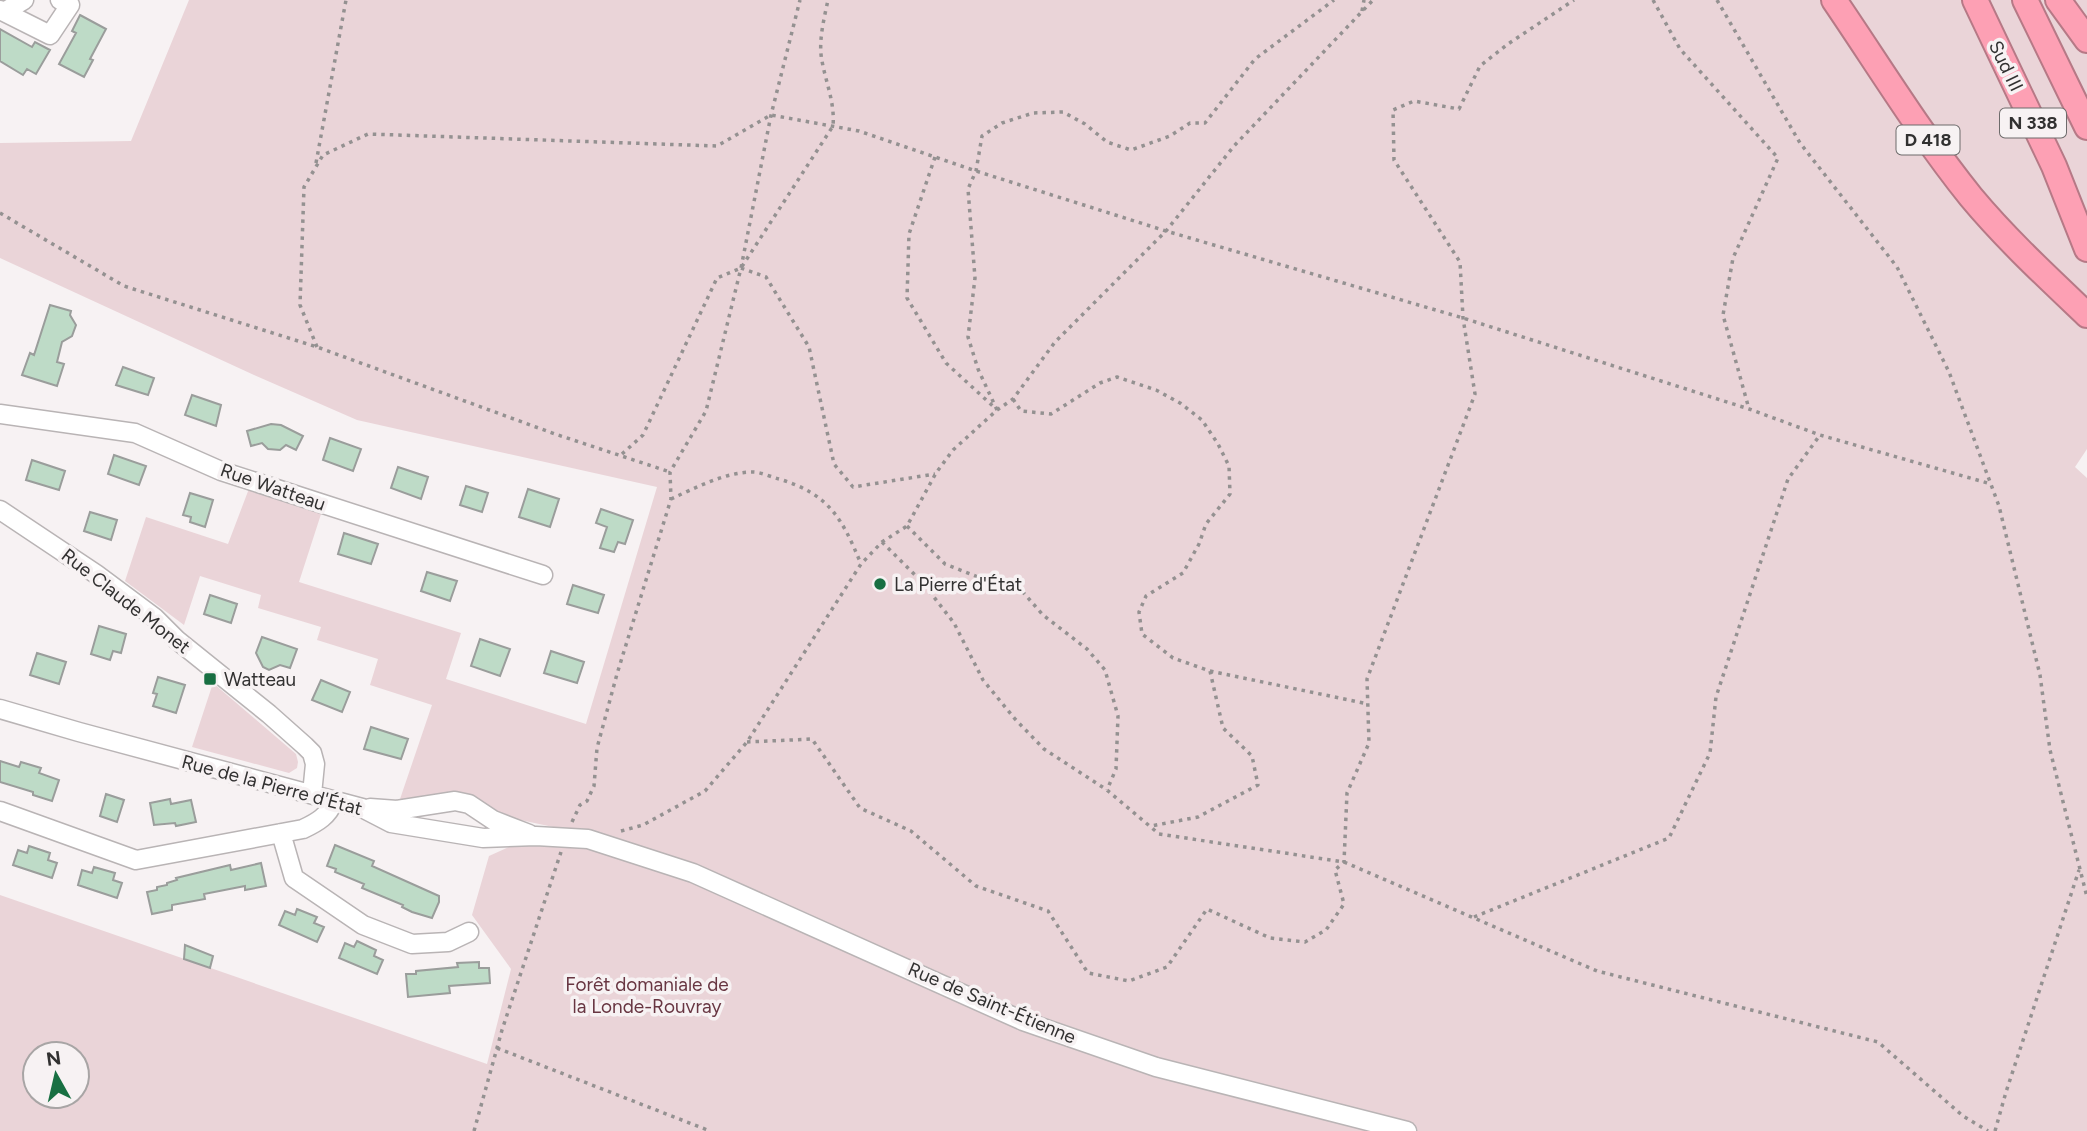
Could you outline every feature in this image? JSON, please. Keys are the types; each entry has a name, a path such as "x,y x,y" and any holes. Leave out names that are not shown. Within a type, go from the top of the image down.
{"highway":[{"name":"D 418","path":"1835,0 1918,126 1965,188 2037,268 2087,315"},
{"name":"Sud III","path":"1975,0 2054,166 2087,249"},
{"name":"N 338","path":"2025,0 2087,127"},
{"path":"2058,0 2087,40"}],"street":[{"path":"2,11 24,0"},
{"path":"2,11 50,35 70,5 60,0"},
{"name":"Rue Watteau","path":"0,414 135,433 221,471 543,575"},
{"name":"Rue Claude Monet","path":"0,510 96,574 155,618 177,640 312,752 315,764 312,794"},
{"name":"Rue de la Pierre d'État","path":"0,709 91,736 362,807 391,823 483,838 536,836 588,839"},
{"path":"0,811 136,860 303,829 320,821 331,810 334,801"},
{"path":"362,807 397,810 455,801 469,804 493,820 536,836"},
{"path":"281,833 294,878 363,925 412,944 448,942 469,932"},
{"name":"Rue de Saint-Étienne","path":"588,839 693,873 1023,1021 1156,1067 1408,1131"}],"path":[{"path":"315,168 346,0"},
{"path":"474,1131 497,1048 566,838 580,805 587,801 594,786 597,748 671,499 670,472 706,411 741,268 771,115 800,0"},
{"path":"622,454 643,435 717,278 741,268 833,126 835,111 821,57 828,0"},
{"path":"997,410 978,369 968,337 975,278 968,189 976,171 982,136 1002,122 1032,113 1063,112 1085,124 1107,142 1131,150 1170,136 1190,123 1205,123 1255,59 1334,0"},
{"path":"1361,13 1364,0"},
{"path":"588,839 643,825 705,791 747,742 861,564 882,542 907,526 936,473 953,450 1013,399 1055,342 1166,231 1234,146 1373,0"},
{"path":"747,742 812,739 860,808 911,831 976,886 1048,911 1088,973 1129,981 1167,967 1207,909 1270,938 1305,942 1326,930 1344,904 1335,870 1344,862 1347,793 1369,743 1367,679 1475,394 1463,318 1460,262 1394,160 1392,110 1414,101 1459,109 1480,65 1574,0"},
{"path":"1653,0 1680,49 1778,158 1732,258 1723,315 1749,409"},
{"path":"1717,0 1800,143 1897,267 1949,372 1991,484 2028,619 2040,675 2050,750 2087,897"},
{"path":"317,347 300,304 304,187 323,155 368,134 717,146 771,115 859,131 1166,231 1463,318 1749,409 1820,435 1991,484"},
{"path":"935,157 909,234 907,298 946,363 997,410"},
{"path":"0,213 124,286 317,347 555,434 670,472"},
{"path":"741,268 766,277 808,347 834,464 853,487 936,473"},
{"path":"1013,399 1021,411 1051,414 1100,383 1117,377 1156,390 1180,403 1202,420 1229,466 1230,494 1206,524 1199,544 1183,573 1146,596 1139,612 1142,635 1173,659 1210,671 1368,704"},
{"path":"1472,917 1669,838 1710,753 1716,697 1788,479 1820,435"},
{"path":"671,499 713,479 754,471 797,484 828,504 847,530 861,564"},
{"path":"907,526 945,564 1022,591 1043,615 1087,649 1105,670 1118,716 1116,769 1107,790"},
{"path":"882,542 923,583 954,623 983,680 1014,719 1044,749 1107,790 1159,834 1344,862 1597,971 1878,1042 1963,1116 1988,1131"},
{"path":"1151,826 1198,817 1258,785 1252,756 1223,728 1210,671"},
{"path":"1995,1131 2080,868"},
{"path":"497,1048 710,1131"}],"green space":[{"name":"Forêt domaniale de la Londe-Rouvray","path":"189,0 2087,0 2087,449 2075,467 2087,478 2087,1131 0,1131 0,895 487,1064 511,969 472,915 489,856 553,827 507,817 467,795 443,793 399,802 432,705 370,685 378,659 317,640 321,627 258,608 261,595 200,576 184,625 125,581 146,517 228,544 250,486 322,511 299,582 461,633 446,679 586,724 657,487 357,420 0,258 0,143 131,141"},
{"path":"213,683 296,754 297,768 289,773 192,747"}],"building":[{"path":"80,15 106,29 84,77 59,64 76,33 72,31"},
{"path":"0,29 32,47 35,42 50,50 36,74 27,69 23,75 0,61"},
{"path":"50,305 71,311 70,315 76,325 72,336 62,342 57,362 64,364 57,386 22,375 30,353 34,355"},
{"path":"123,367 154,378 148,395 116,385"},
{"path":"192,395 221,405 216,426 185,415"},
{"path":"271,424 281,425 303,436 296,450 286,445 280,450 268,449 262,443 251,446 247,431"},
{"path":"330,438 361,449 353,471 323,460"},
{"path":"114,455 146,466 139,485 108,474"},
{"path":"32,460 65,471 59,490 26,480"},
{"path":"398,467 428,477 421,499 391,488"},
{"path":"466,486 488,493 482,512 460,505"},
{"path":"528,489 559,499 550,527 519,517"},
{"path":"190,493 213,500 205,527 190,522 191,517 183,515"},
{"path":"601,509 633,520 625,544 618,542 614,552 600,548 607,527 596,523"},
{"path":"90,512 117,520 111,540 84,531"},
{"path":"344,533 378,544 371,564 338,554"},
{"path":"427,572 457,581 450,601 421,591"},
{"path":"573,585 604,595 598,613 567,604"},
{"path":"210,595 237,604 231,623 204,614"},
{"path":"99,626 126,634 121,653 113,651 110,660 91,654"},
{"path":"262,637 297,649 290,668 280,665 269,670 263,667 256,653"},
{"path":"480,639 510,649 500,676 471,666"},
{"path":"551,651 584,662 577,683 544,673"},
{"path":"37,653 66,662 59,684 30,675"},
{"path":"158,677 185,685 176,713 153,706 157,694 153,693"},
{"path":"321,680 350,692 342,712 312,700"},
{"path":"371,727 408,739 401,759 364,749"},
{"path":"0,761 19,767 21,762 41,768 39,773 59,780 52,801 0,782"},
{"path":"106,794 124,800 117,822 100,816"},
{"path":"170,799 171,804 191,800 196,822 176,826 175,823 154,825 150,803"},
{"path":"335,845 374,861 372,866 439,896 432,918 412,912 402,907 403,905 362,888 364,884 327,866"},
{"path":"29,846 50,853 48,860 57,863 52,878 13,865 18,850 27,853"},
{"path":"261,863 266,886 245,890 245,886 204,894 205,899 172,905 172,910 152,914 147,892 157,890 157,887 167,885 177,880 176,878 230,865 231,870"},
{"path":"94,867 115,873 113,880 122,883 117,898 78,885 82,870 92,873"},
{"path":"297,909 317,917 314,923 324,927 317,942 279,925 285,911 295,915"},
{"path":"357,941 376,950 374,956 383,960 377,974 339,958 345,943 354,947"},
{"path":"185,945 213,956 210,968 184,959"},
{"path":"479,962 479,968 489,968 490,983 449,986 450,993 408,997 406,974 458,967 457,963"}],"place":[{"name":"La Pierre d'État","path":"880,584"},
{"name":"Watteau","path":"210,679"}]}
